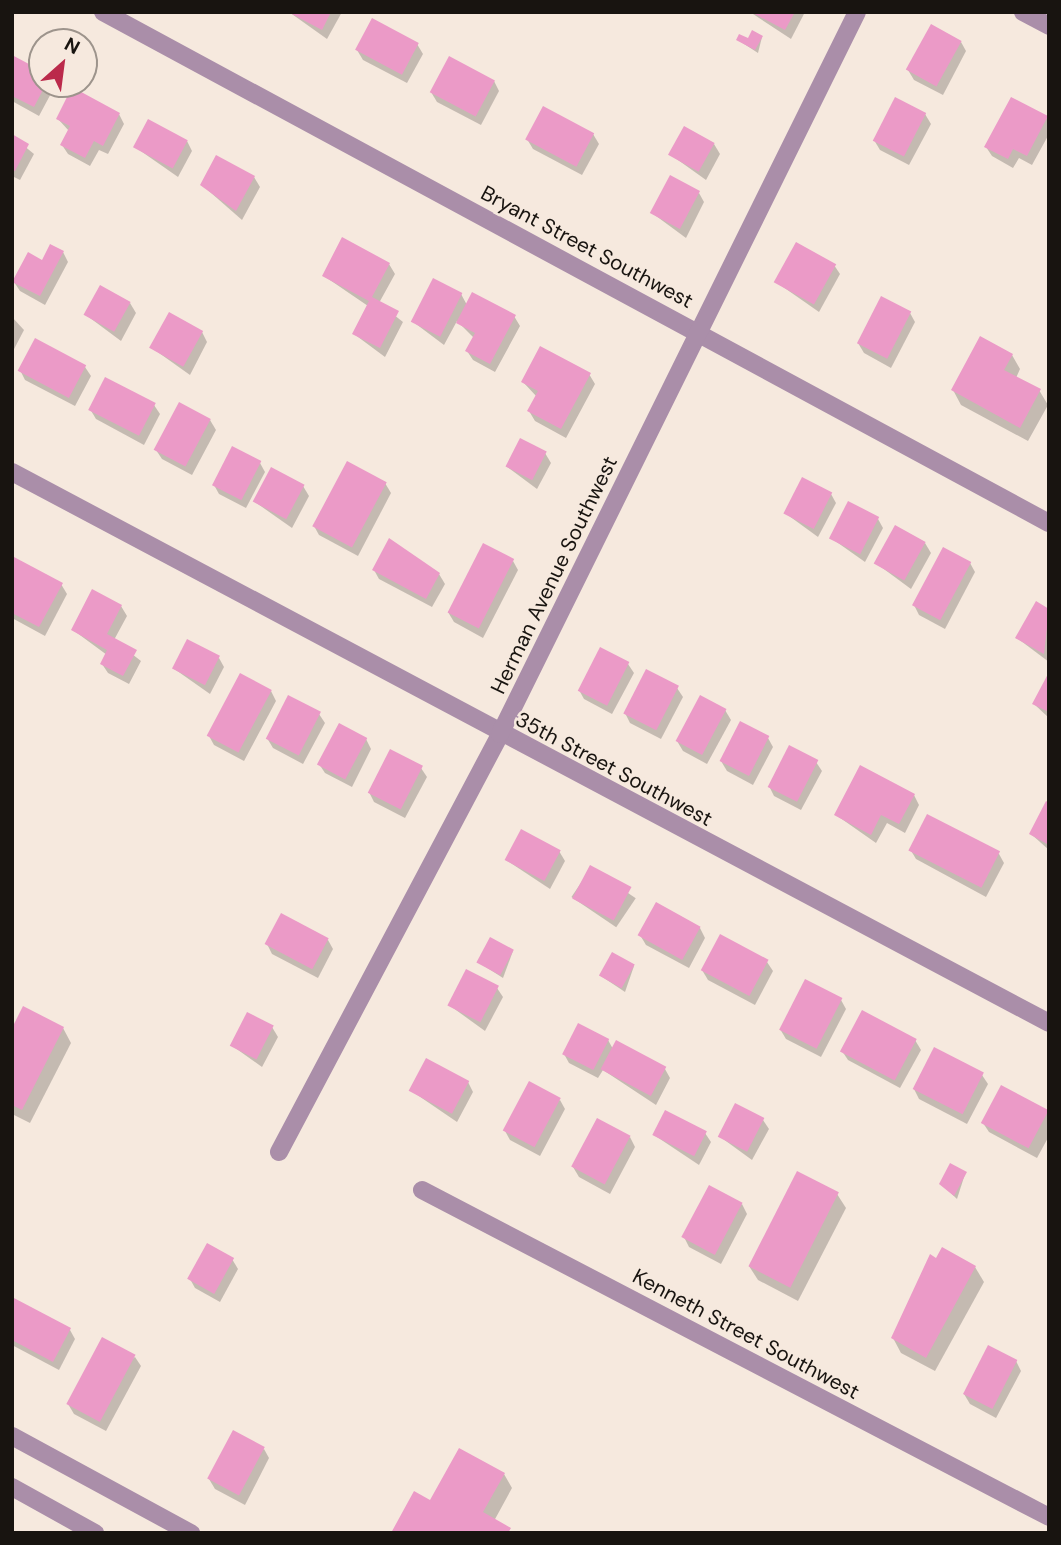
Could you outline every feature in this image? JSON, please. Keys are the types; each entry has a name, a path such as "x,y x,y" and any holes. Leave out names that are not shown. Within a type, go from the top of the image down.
{"street":[{"name":"Bryant Street Southwest","path":"103,12 1049,523"},
{"name":"Herman Avenue Southwest","path":"279,1152 500,734 857,12"},
{"path":"1023,12 1049,26"},
{"name":"35th Street Southwest","path":"12,472 500,734 1049,1023"},
{"name":"Kenneth Street Southwest","path":"422,1190 1049,1517"},
{"path":"12,1436 191,1533"},
{"path":"12,1487 95,1533"}],"building":[{"path":"288,12 331,12 322,30"},
{"path":"751,12 795,12 785,30"},
{"path":"372,18 419,43 402,75 355,50"},
{"path":"931,24 962,41 936,86 906,69"},
{"path":"752,30 763,36 755,50 736,40 739,34 748,38"},
{"path":"12,55 28,64 28,98 39,98 34,107 12,96"},
{"path":"449,56 495,80 476,117 430,92"},
{"path":"895,97 926,113 904,157 873,141"},
{"path":"1011,97 1048,116 1027,156 1013,149 1008,159 984,147"},
{"path":"66,98 92,98 120,113 103,146 94,141 85,158 60,145 70,126 56,119"},
{"path":"543,106 594,133 576,167 525,140"},
{"path":"148,119 188,140 173,168 133,147"},
{"path":"684,126 715,143 699,172 668,155"},
{"path":"12,134 29,144 15,171 12,170"},
{"path":"216,155 255,176 236,211 200,185"},
{"path":"670,175 700,191 680,229 650,213"},
{"path":"342,237 390,263 372,297 399,311 380,348 352,334 369,301 322,276"},
{"path":"796,242 836,264 814,305 774,282"},
{"path":"50,244 64,251 40,296 12,282 28,252 42,260"},
{"path":"433,278 462,293 440,337 411,322"},
{"path":"100,285 131,302 114,332 84,315"},
{"path":"472,292 516,315 490,364 465,351 475,333 456,323"},
{"path":"881,296 911,311 887,359 857,343"},
{"path":"169,312 203,331 183,367 149,348"},
{"path":"980,336 1013,354 1004,370 1041,389 1020,428 951,390"},
{"path":"35,338 86,365 69,398 18,371"},
{"path":"540,346 591,373 561,429 527,411 538,391 521,382"},
{"path":"105,377 156,403 139,436 88,410"},
{"path":"179,402 211,419 185,467 154,450"},
{"path":"520,438 547,452 532,480 505,467"},
{"path":"232,446 261,461 241,500 212,485"},
{"path":"347,461 387,482 352,547 312,526"},
{"path":"271,467 305,485 286,519 253,501"},
{"path":"802,477 832,492 814,529 783,514"},
{"path":"848,501 879,517 860,554 829,538"},
{"path":"895,525 926,542 904,580 874,563"},
{"path":"389,538 440,573 426,599 372,570"},
{"path":"483,543 514,559 479,628 448,612"},
{"path":"943,547 971,562 940,620 912,605"},
{"path":"14,557 63,583 39,627 12,613"},
{"path":"92,589 122,605 107,634 137,650 123,676 100,664 107,650 71,630"},
{"path":"1036,601 1049,609 1044,654 1015,638"},
{"path":"187,639 220,656 205,685 172,668"},
{"path":"600,647 629,662 607,706 578,691"},
{"path":"646,669 679,686 656,730 623,714"},
{"path":"1049,672 1049,712 1032,704"},
{"path":"240,673 272,690 238,753 207,736"},
{"path":"288,695 321,712 299,755 266,739"},
{"path":"700,695 726,709 702,755 676,741"},
{"path":"740,721 769,736 749,776 720,761"},
{"path":"339,723 367,738 345,780 317,764"},
{"path":"789,745 818,760 797,802 768,787"},
{"path":"390,749 423,766 401,809 368,793"},
{"path":"860,765 915,794 899,824 881,815 871,835 834,815"},
{"path":"1046,801 1049,803 1049,845 1029,834"},
{"path":"927,814 1000,851 981,888 908,851"},
{"path":"521,829 561,850 544,881 505,860"},
{"path":"590,865 631,887 614,921 572,899"},
{"path":"656,902 701,927 682,960 638,935"},
{"path":"281,913 329,938 312,969 265,944"},
{"path":"720,934 769,960 749,996 701,970"},
{"path":"490,937 514,950 500,975 476,963"},
{"path":"612,952 635,965 622,988 599,976"},
{"path":"466,969 499,986 480,1022 447,1006"},
{"path":"805,979 842,998 817,1049 779,1030"},
{"path":"23,1006 64,1027 22,1110 12,1105 12,1028"},
{"path":"862,1010 917,1039 895,1081 840,1051"},
{"path":"247,1012 274,1026 256,1059 230,1046"},
{"path":"578,1023 609,1039 593,1070 562,1054"},
{"path":"616,1040 666,1067 651,1096 601,1069"},
{"path":"934,1047 984,1072 963,1114 913,1089"},
{"path":"426,1058 469,1081 452,1114 409,1091"},
{"path":"529,1081 561,1098 534,1147 503,1130"},
{"path":"1001,1085 1049,1110 1028,1148 981,1123"},
{"path":"735,1103 764,1118 747,1152 718,1137"},
{"path":"665,1110 707,1131 694,1156 652,1135"},
{"path":"597,1118 631,1136 605,1184 571,1167"},
{"path":"950,1163 967,1172 954,1196 939,1184"},
{"path":"797,1171 839,1192 790,1288 748,1266"},
{"path":"709,1185 743,1203 715,1255 681,1237"},
{"path":"207,1243 234,1258 214,1294 187,1279"},
{"path":"942,1247 976,1266 926,1358 891,1338 930,1254 936,1258"},
{"path":"12,1297 71,1328 53,1362 12,1340"},
{"path":"102,1337 136,1355 100,1422 66,1404"},
{"path":"988,1345 1017,1360 992,1409 963,1394"},
{"path":"233,1430 265,1447 239,1495 207,1479"},
{"path":"459,1448 505,1473 483,1512 511,1528 508,1533 391,1533 414,1491 430,1500"}]}
